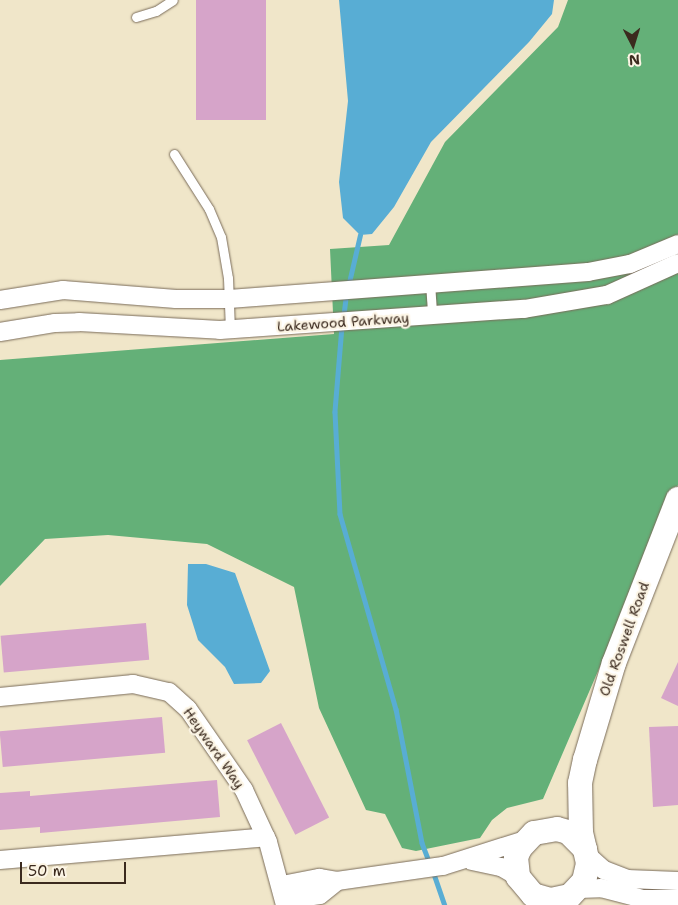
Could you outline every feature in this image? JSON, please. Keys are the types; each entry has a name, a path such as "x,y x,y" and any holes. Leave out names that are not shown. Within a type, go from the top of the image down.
{"street":[{"path":"0,300 63,290 176,299 229,299 610,270 678,244"},
{"name":"Lakewood Parkway","path":"0,332 54,323 79,322 171,330 230,330 432,315 580,301 626,287 678,263"},
{"name":"Old Roswell Road","path":"521,888 516,857 572,798 580,783 614,663 678,499"},
{"name":"Heyward Way","path":"0,697 133,684 170,692 188,709 233,772 266,837 284,897 320,895 337,881 468,860 535,835"},
{"name":"Old Roswell Road","path":"564,898 587,872 580,783"},
{"path":"535,835 568,832 604,870 627,879 678,881"},
{"path":"0,860 266,837"},
{"name":"Heyward Way","path":"468,860 501,867 521,888"},
{"path":"521,888 533,895 564,898 601,888 643,899 678,899"}],"lane":[{"path":"136,17 156,11 173,0"},
{"path":"174,154 216,222 225,257 230,330"},
{"path":"430,283 432,315"}],"green space":[{"path":"568,0 678,0 678,485 543,799 507,808 492,820 480,838 416,851 402,848 385,814 366,810 319,708 294,587 207,544 108,535 45,539 0,586 0,360 334,334 330,249 389,245 445,142 558,27"}],"water":[{"path":"339,0 554,0 552,14 529,42 431,142 394,207 372,234 360,235 343,218 339,182 348,101"},
{"path":"188,564 206,564 235,573 270,671 261,683 234,684 225,667 198,640 187,605"}],"building":[{"path":"196,0 266,0 266,120 196,120"},
{"path":"146,623 149,660 4,673 1,636"},
{"path":"678,662 678,706 661,698"},
{"path":"162,717 165,753 3,767 0,731"},
{"path":"281,723 329,817 295,835 247,740"},
{"path":"678,726 678,805 653,807 649,727"},
{"path":"217,780 220,817 40,833 40,827 0,830 0,793 30,791 30,796"}],"waterway":[{"path":"348,287 360,235"},
{"path":"343,319 346,294"},
{"path":"342,326 335,412 340,514 396,709 422,843 430,864"},
{"path":"433,871 445,905"}]}
